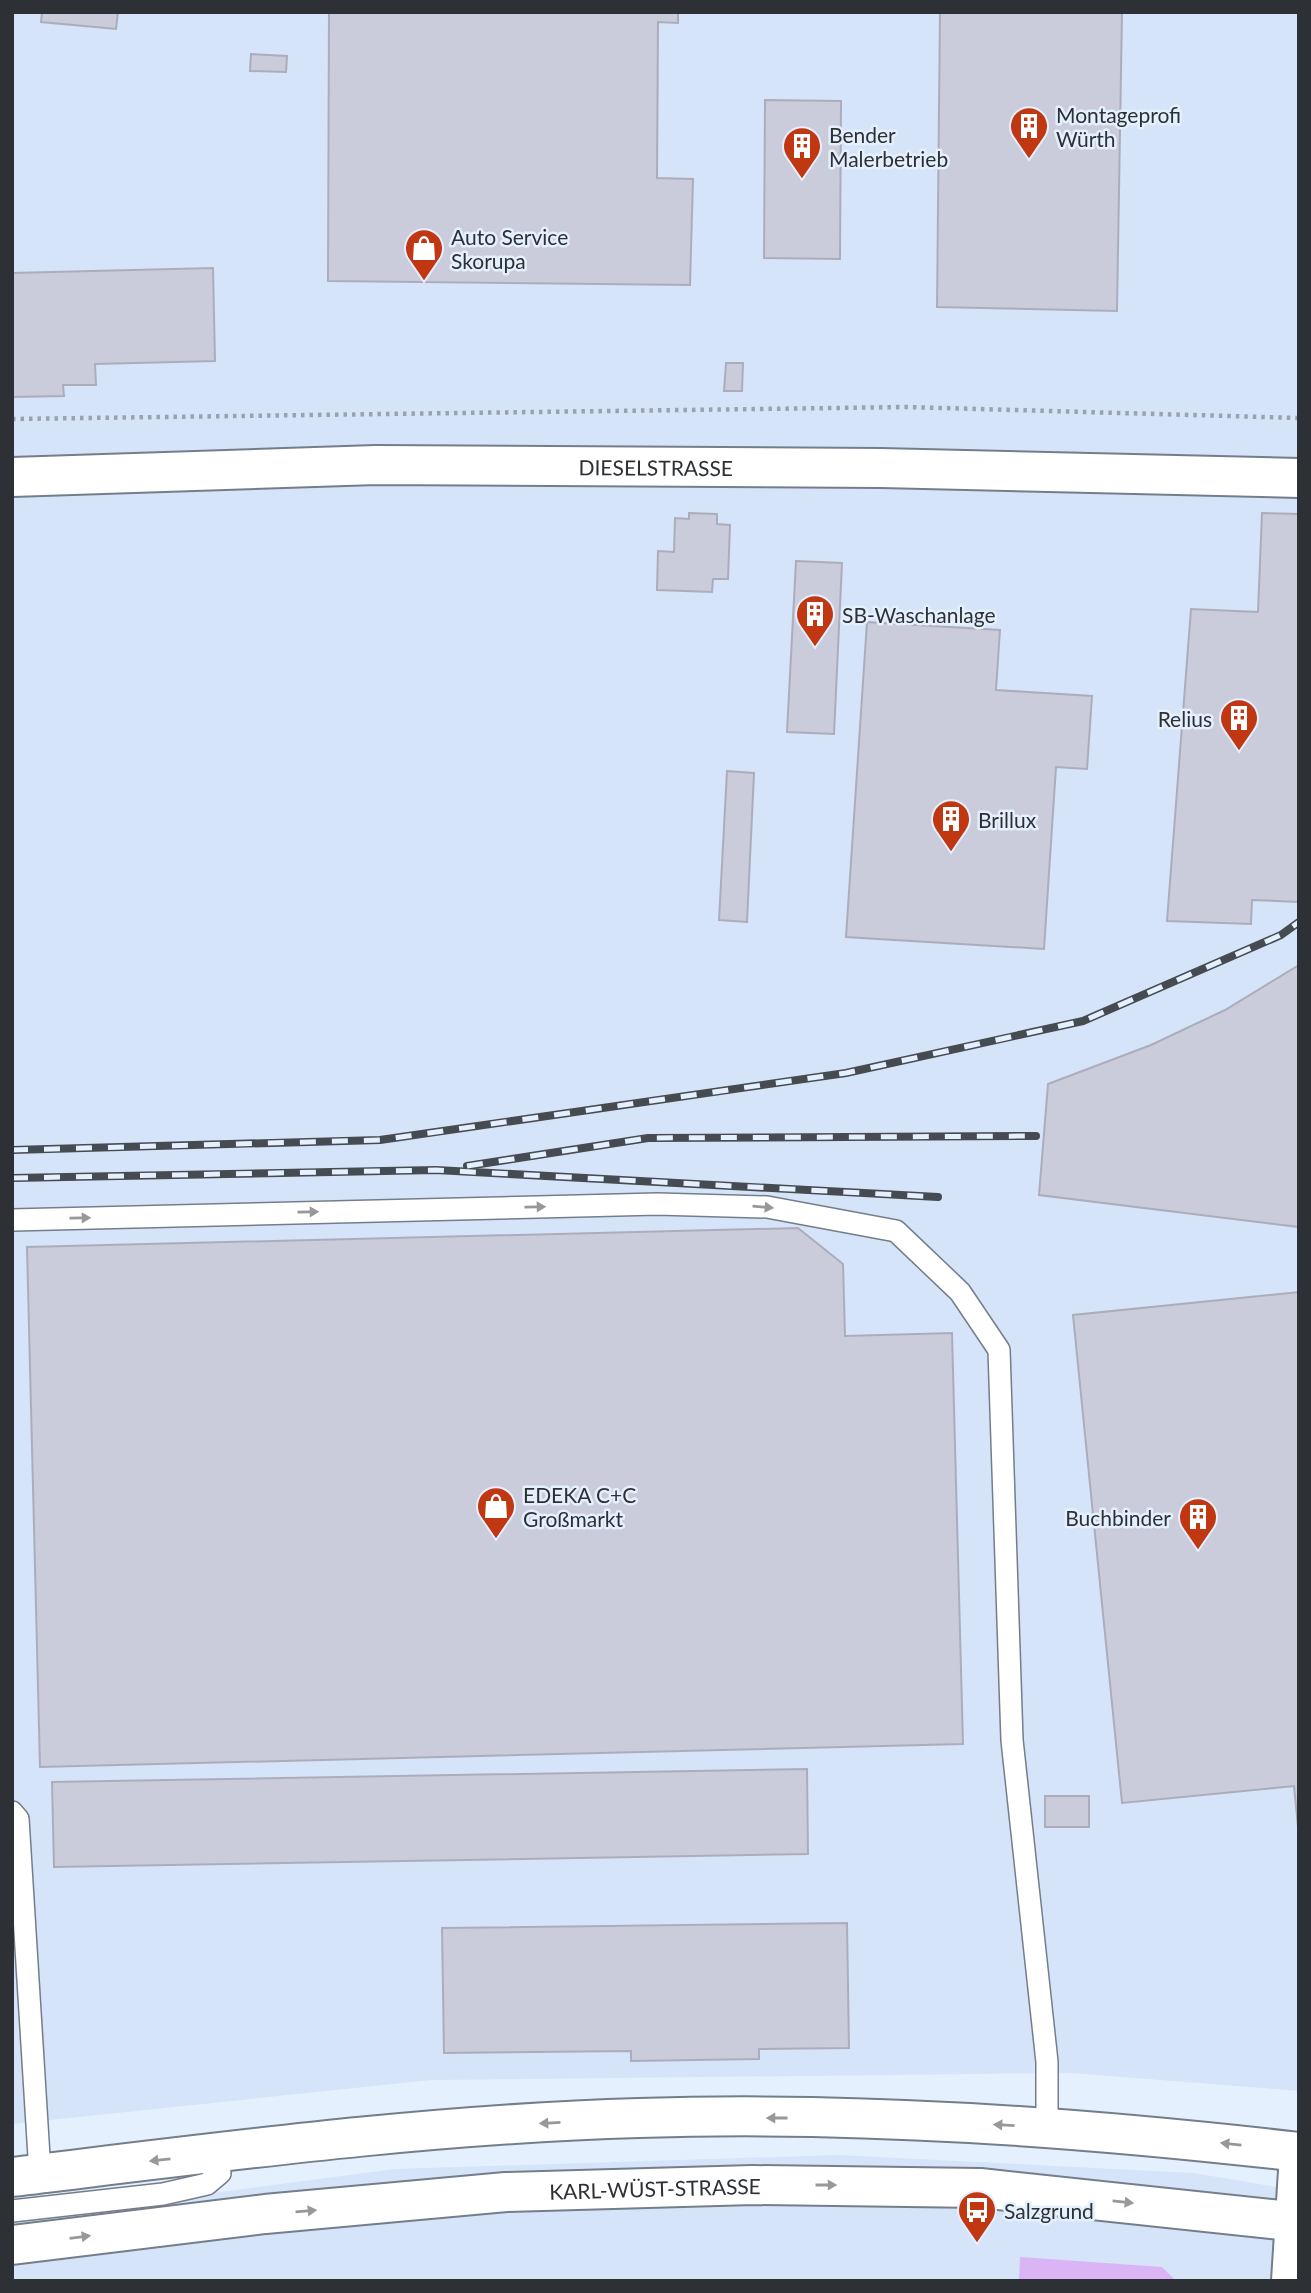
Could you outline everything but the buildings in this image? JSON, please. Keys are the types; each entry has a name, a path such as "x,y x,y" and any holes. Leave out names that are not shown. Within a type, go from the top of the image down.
{"main road":[{"name":"DIESELSTRASSE","path":"12,477 376,465 881,468 1299,478"},
{"path":"26,2175 425,2130 639,2118 883,2118 1125,2133 1299,2153 1297,2221 1291,2281"},
{"name":"KARL-WÜST-STRASSE","path":"12,2245 265,2214 506,2192 753,2185 980,2188 1297,2221"}],"lane":[{"path":"12,1220 657,1204 767,1206 897,1231 960,1293 999,1350 1012,1740 1047,2062 1047,2128"},
{"path":"15,1816 26,2175"},
{"path":"12,2211 163,2194 207,2184 220,2173 218,2153"}],"path":[{"path":"12,419 894,408 1299,418"}],"shaded area":[{"path":"12,12 1299,12 1299,2091 1071,2073 431,2080 12,2124"},
{"path":"838,2155 1194,2173 1299,2191 1299,2281 12,2281 12,2219 395,2169"},
{"path":"1020,2257 1162,2267 1176,2281 1019,2281"}],"railway":[{"path":"12,1150 380,1140 846,1073 1083,1021 1281,935 1299,922"},
{"path":"467,1166 648,1138 1036,1136"},
{"path":"12,1178 436,1170 938,1197"}],"place":[{"name":"Montageprofi Würth","path":"1029,160"},
{"name":"Bender Malerbetrieb","path":"802,180"},
{"name":"Auto Service Skorupa","path":"424,282"},
{"name":"SB-Waschanlage","path":"815,648"},
{"name":"Relius","path":"1239,752"},
{"name":"Brillux","path":"951,853"},
{"name":"EDEKA C+C Großmarkt","path":"496,1540"},
{"name":"Buchbinder","path":"1198,1551"},
{"name":"Salzgrund","path":"977,2244"}]}
